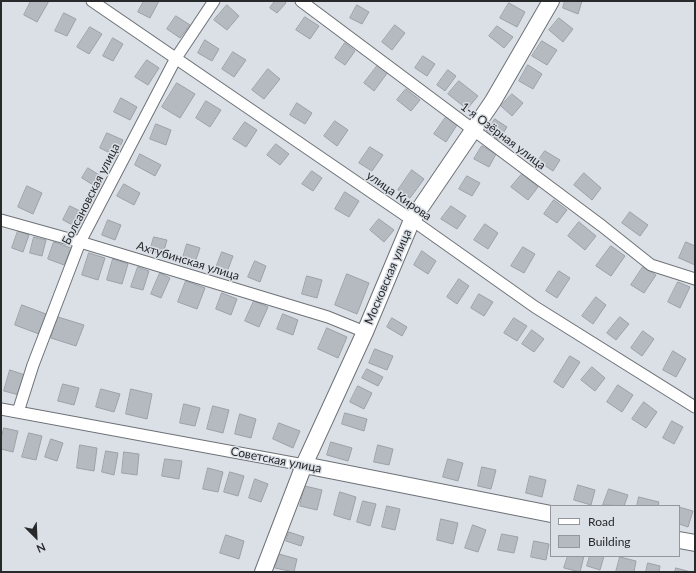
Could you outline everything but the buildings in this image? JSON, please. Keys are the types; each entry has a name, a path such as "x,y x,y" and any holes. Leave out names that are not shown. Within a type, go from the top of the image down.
{"street":[{"name":"улица Кирова","path":"92,1 412,220 535,307 695,407"},
{"name":"Болсановская улица","path":"18,412 33,365 80,242 176,58 214,1"},
{"name":"1-я Озёрная улица","path":"300,1 595,221 651,265 695,279"},
{"name":"Московская улица","path":"262,572 304,465 365,332 412,220 494,101 551,1"},
{"name":"Ахтубинская улица","path":"1,220 80,242 328,317 365,332"},
{"name":"Советская улица","path":"1,408 304,465 550,514"},
{"path":"680,540 695,543"}]}
